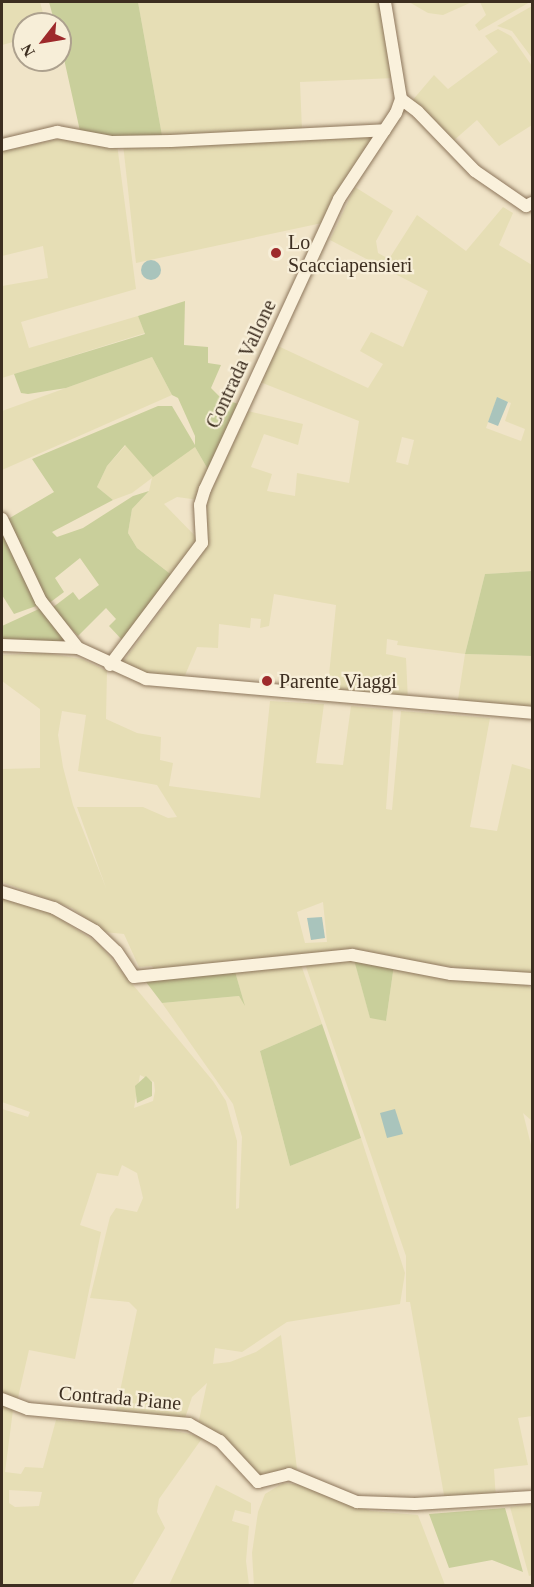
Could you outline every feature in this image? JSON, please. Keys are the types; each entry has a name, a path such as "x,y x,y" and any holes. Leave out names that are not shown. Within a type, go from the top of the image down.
{"street":[{"path":"385,2 401,99 418,112 475,171 526,206 532,204"},
{"name":"Contrada Vallone","path":"110,665 202,543 200,505 204,489 339,199 385,130 401,99"},
{"path":"2,145 57,132 111,142 385,130"},
{"path":"2,519 41,601 78,648 146,680 532,713"},
{"path":"2,645 78,648"},
{"path":"2,892 54,908 95,931 117,952 134,977 352,955 451,974 532,979"},
{"name":"Contrada Piane","path":"2,1399 28,1409 189,1424 220,1441 258,1482 289,1474 357,1502 441,1503 532,1497"}],"shaded area":[{"path":"2,2 40,2 43,12 12,12 12,42 2,45"},
{"path":"138,2 383,2 395,78 300,82 302,130 163,141"},
{"path":"409,2 472,2 443,15 428,13"},
{"path":"480,2 530,2 479,31 475,25 486,15"},
{"path":"532,6 532,58 512,31 497,26"},
{"path":"498,29 511,36 532,66 532,125 499,146 477,120 452,142 411,102 434,75 448,89 498,52 485,36"},
{"path":"380,133 322,223 136,263 123,144"},
{"path":"69,137 117,144 136,289 21,322 29,348 138,316 145,333 2,378 2,286 48,278 43,246 2,256 2,151"},
{"path":"355,187 393,211 376,241 378,253 389,259 417,215 466,251 503,207 513,213 499,245 532,265 532,571 485,574 465,654 397,645 398,641 387,639 386,654 406,658 408,701 327,695 336,605 274,594 269,626 260,628 261,619 251,618 250,628 219,624 218,648 197,647 183,680 154,676 121,665 205,550 207,500 248,411 303,424 298,445 264,434 251,467 272,474 267,491 295,496 297,473 349,483 359,421 260,382 278,346 368,388 383,364 360,351 371,332 403,347 428,291 330,240","holes":["497,398 511,403 505,421 525,429 521,441 486,428","402,437 414,440 408,465 396,462"]},
{"path":"152,357 172,395 2,470 2,411"},
{"path":"126,445 195,447 210,473 199,500 177,497 164,504 199,540 173,576 137,548 128,533 132,509 149,491 152,478 132,493 113,500 97,487 107,466"},
{"path":"45,653 82,659 107,671 106,719 137,733 161,737 160,760 173,763 169,786 260,798 270,701 324,704 316,763 343,765 351,706 393,710 386,809 392,810 401,711 490,718 470,827 497,831 512,764 532,770 532,978 352,953 156,973 152,966 139,967 124,934 104,932 72,908 2,882 2,769 40,768 40,709 2,681 2,655","holes":["62,711 86,715 78,771 157,785 177,817 168,818 143,807 77,807 106,888 73,805 63,767 58,735","323,902 327,942 305,943 297,912"]},
{"path":"465,654 532,656 532,712 457,706"},
{"path":"2,894 39,905 99,944 213,1081 226,1101 237,1141 236,1209 239,1208 242,1137 233,1104 162,1003 239,996 244,1003 234,968 300,962 322,1024 260,1051 290,1166 361,1138 405,1273 400,1304 287,1322 242,1352 215,1348 213,1364 230,1362 256,1352 281,1335 297,1469 260,1478 198,1425 207,1383 192,1397 184,1421 115,1415 137,1310 129,1302 90,1298 110,1217 116,1208 137,1212 143,1198 137,1173 122,1165 118,1176 97,1173 80,1225 101,1232 75,1359 29,1350 17,1402 2,1396 2,1109 28,1117 30,1112 2,1102","holes":["140,1075 154,1082 153,1101 134,1108"]},
{"path":"354,960 370,1017 386,1021 394,965 480,981 527,985 532,989 532,1121 523,1113 532,1149 532,1416 518,1418 528,1465 494,1469 496,1500 445,1501 410,1302 406,1302 406,1256 304,961"},
{"path":"2,1405 13,1410 5,1472 21,1474 25,1467 43,1468 56,1420 162,1428 203,1437 159,1499 157,1512 165,1528 132,1585 2,1584","holes":["9,1490 42,1492 39,1506 15,1507 9,1503"]},
{"path":"283,1483 303,1485 371,1511 418,1515 445,1585 254,1586 252,1553 258,1512 265,1494"},
{"path":"216,1485 251,1503 251,1514 235,1510 232,1521 249,1526 246,1561 249,1585 169,1585"},
{"path":"532,1504 532,1575 529,1576 510,1507"}],"green space":[{"path":"49,2 138,2 163,141 101,140 80,131 67,72 72,72 72,12 52,12"},
{"path":"185,301 184,345 208,347 208,363 221,365 211,388 221,398 241,405 210,473 195,447 153,477 125,445 107,466 97,487 113,500 52,532 57,537 83,528 133,496 149,491 132,509 128,533 137,548 173,576 124,642 109,626 116,619 106,608 78,636 52,608 73,592 79,600 99,585 80,558 55,578 64,592 48,604 8,519 54,492 32,459 158,406 172,406 195,445 195,436 178,398 172,395 152,357 66,388 28,394 21,393 14,374 145,334 138,316"},
{"path":"2,523 39,605 14,614 2,595"},
{"path":"532,571 532,656 465,654 485,574"},
{"path":"41,608 66,638 64,641 2,645 2,626"},
{"path":"354,960 394,965 386,1021 370,1018"},
{"path":"234,968 245,1006 239,996 162,1003 143,978"},
{"path":"322,1024 361,1138 290,1166 260,1051"},
{"path":"146,1076 152,1082 152,1096 137,1103 135,1086"},
{"path":"505,1508 523,1572 492,1560 449,1568 429,1514"}],"water":[{"path":"151,260 158,263 161,270 158,277 151,280 144,277 141,270 144,263"},
{"path":"497,397 508,402 498,426 488,422"},
{"path":"322,917 325,938 311,940 307,918"},
{"path":"395,1109 403,1134 387,1138 380,1113"}],"place":[{"name":"Lo Scacciapensieri","path":"276,253"},
{"name":"Parente Viaggi","path":"267,681"}]}
